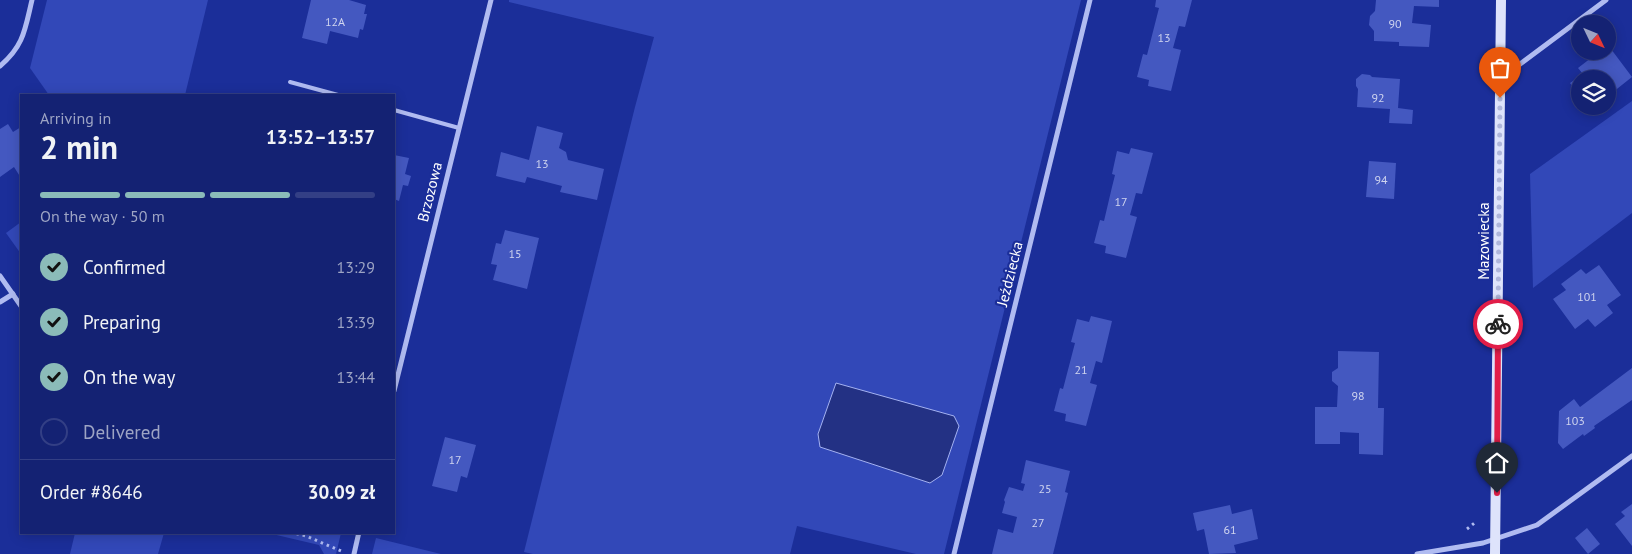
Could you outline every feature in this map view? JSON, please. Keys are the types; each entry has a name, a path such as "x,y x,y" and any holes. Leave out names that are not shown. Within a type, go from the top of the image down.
{"street":[{"path":"0,66 12,56 22,38 32,0"},
{"name":"Brzozowa","path":"395,387 491,0"},
{"name":"Jeździecka","path":"954,554 1090,0"},
{"name":"Mazowiecka","path":"1495,554 1501,0"},
{"path":"1500,79 1606,0"},
{"path":"0,276 20,304"},
{"path":"0,302 13,294"},
{"path":"1417,554 1495,540 1537,525 1632,456"},
{"path":"354,554 359,534"}],"lane":[{"path":"290,82 334,94"},
{"path":"395,110 459,128"}],"path":[{"path":"298,534 347,554"}],"shaded area":[{"path":"47,0 208,0 185,94 48,94 30,68"},
{"path":"509,0 1081,0 944,554 916,554 797,526 790,554 533,554 524,552 654,37 509,2"},
{"path":"1632,101 1632,213 1533,288 1530,174 1612,115 1616,115 1616,112"},
{"path":"20,223 20,253 6,233"},
{"path":"836,383 954,416 959,426 942,475 930,483 820,447 818,434"},
{"path":"75,534 164,534 158,554 70,554"},
{"path":"272,534 341,534 336,554 324,554 319,545"},
{"path":"376,538 441,554 372,554"}],"building":[{"path":"311,0 349,0 366,5 364,14 367,14 363,30 360,29 358,38 330,31 327,44 302,38"},
{"path":"1156,0 1192,0 1185,27 1179,26 1173,48 1181,50 1171,91 1148,86 1149,80 1137,77 1143,54 1147,55 1159,8 1155,7"},
{"path":"1376,0 1439,0 1439,7 1414,6 1412,23 1431,25 1429,47 1399,46 1399,42 1374,41 1374,31 1369,25 1370,16 1375,11"},
{"path":"1616,56 1632,77 1616,90 1616,70 1580,70 1578,68 1588,60 1616,60"},
{"path":"1362,74 1372,77 1400,79 1398,108 1413,110 1412,124 1389,123 1390,109 1357,107 1358,89 1356,79"},
{"path":"8,124 13,132 20,128 20,176 14,167 0,177 0,129"},
{"path":"537,126 563,133 559,148 566,152 568,160 604,169 597,200 560,192 562,186 527,177 525,183 496,176 501,152 529,160"},
{"path":"1131,148 1153,153 1142,194 1136,193 1130,215 1137,217 1126,258 1105,253 1106,246 1094,243 1100,220 1104,221 1115,175 1112,174 1117,151 1129,154"},
{"path":"395,155 409,158 405,174 411,176 408,186 403,185 399,201 395,199"},
{"path":"1369,161 1396,163 1394,199 1366,197"},
{"path":"505,230 539,238 527,289 493,280 497,265 491,264 496,243 501,244"},
{"path":"1599,265 1621,295 1607,305 1613,313 1595,327 1588,319 1575,329 1553,299 1566,290 1561,284 1581,269 1586,274"},
{"path":"1091,316 1112,321 1102,363 1096,361 1090,383 1097,385 1086,426 1065,421 1066,414 1054,411 1060,388 1063,389 1075,343 1071,342 1077,319 1089,322"},
{"path":"1338,351 1379,352 1378,408 1384,408 1383,455 1359,454 1359,433 1340,432 1340,444 1315,444 1315,407 1337,407 1338,386 1332,381 1332,372 1338,368"},
{"path":"1632,368 1632,400 1594,426 1595,428 1584,436 1583,434 1563,449 1558,443 1559,411 1574,399 1580,407"},
{"path":"445,437 476,445 467,478 461,476 457,492 432,486"},
{"path":"1026,460 1070,471 1065,492 1068,493 1053,554 992,554 998,529 1013,533 1017,517 1002,513 1004,500 1009,487 1023,491 1025,484 1021,483"},
{"path":"1632,504 1632,546 1615,524 1625,516 1621,512"},
{"path":"1230,505 1232,514 1252,509 1258,539 1234,545 1236,553 1209,554 1204,529 1197,531 1193,513"},
{"path":"1587,528 1600,544 1588,554 1575,538"}],"way so far":[{"path":"1498,324 1500,98"}],"route":[{"path":"1497,493 1498,324"}]}
